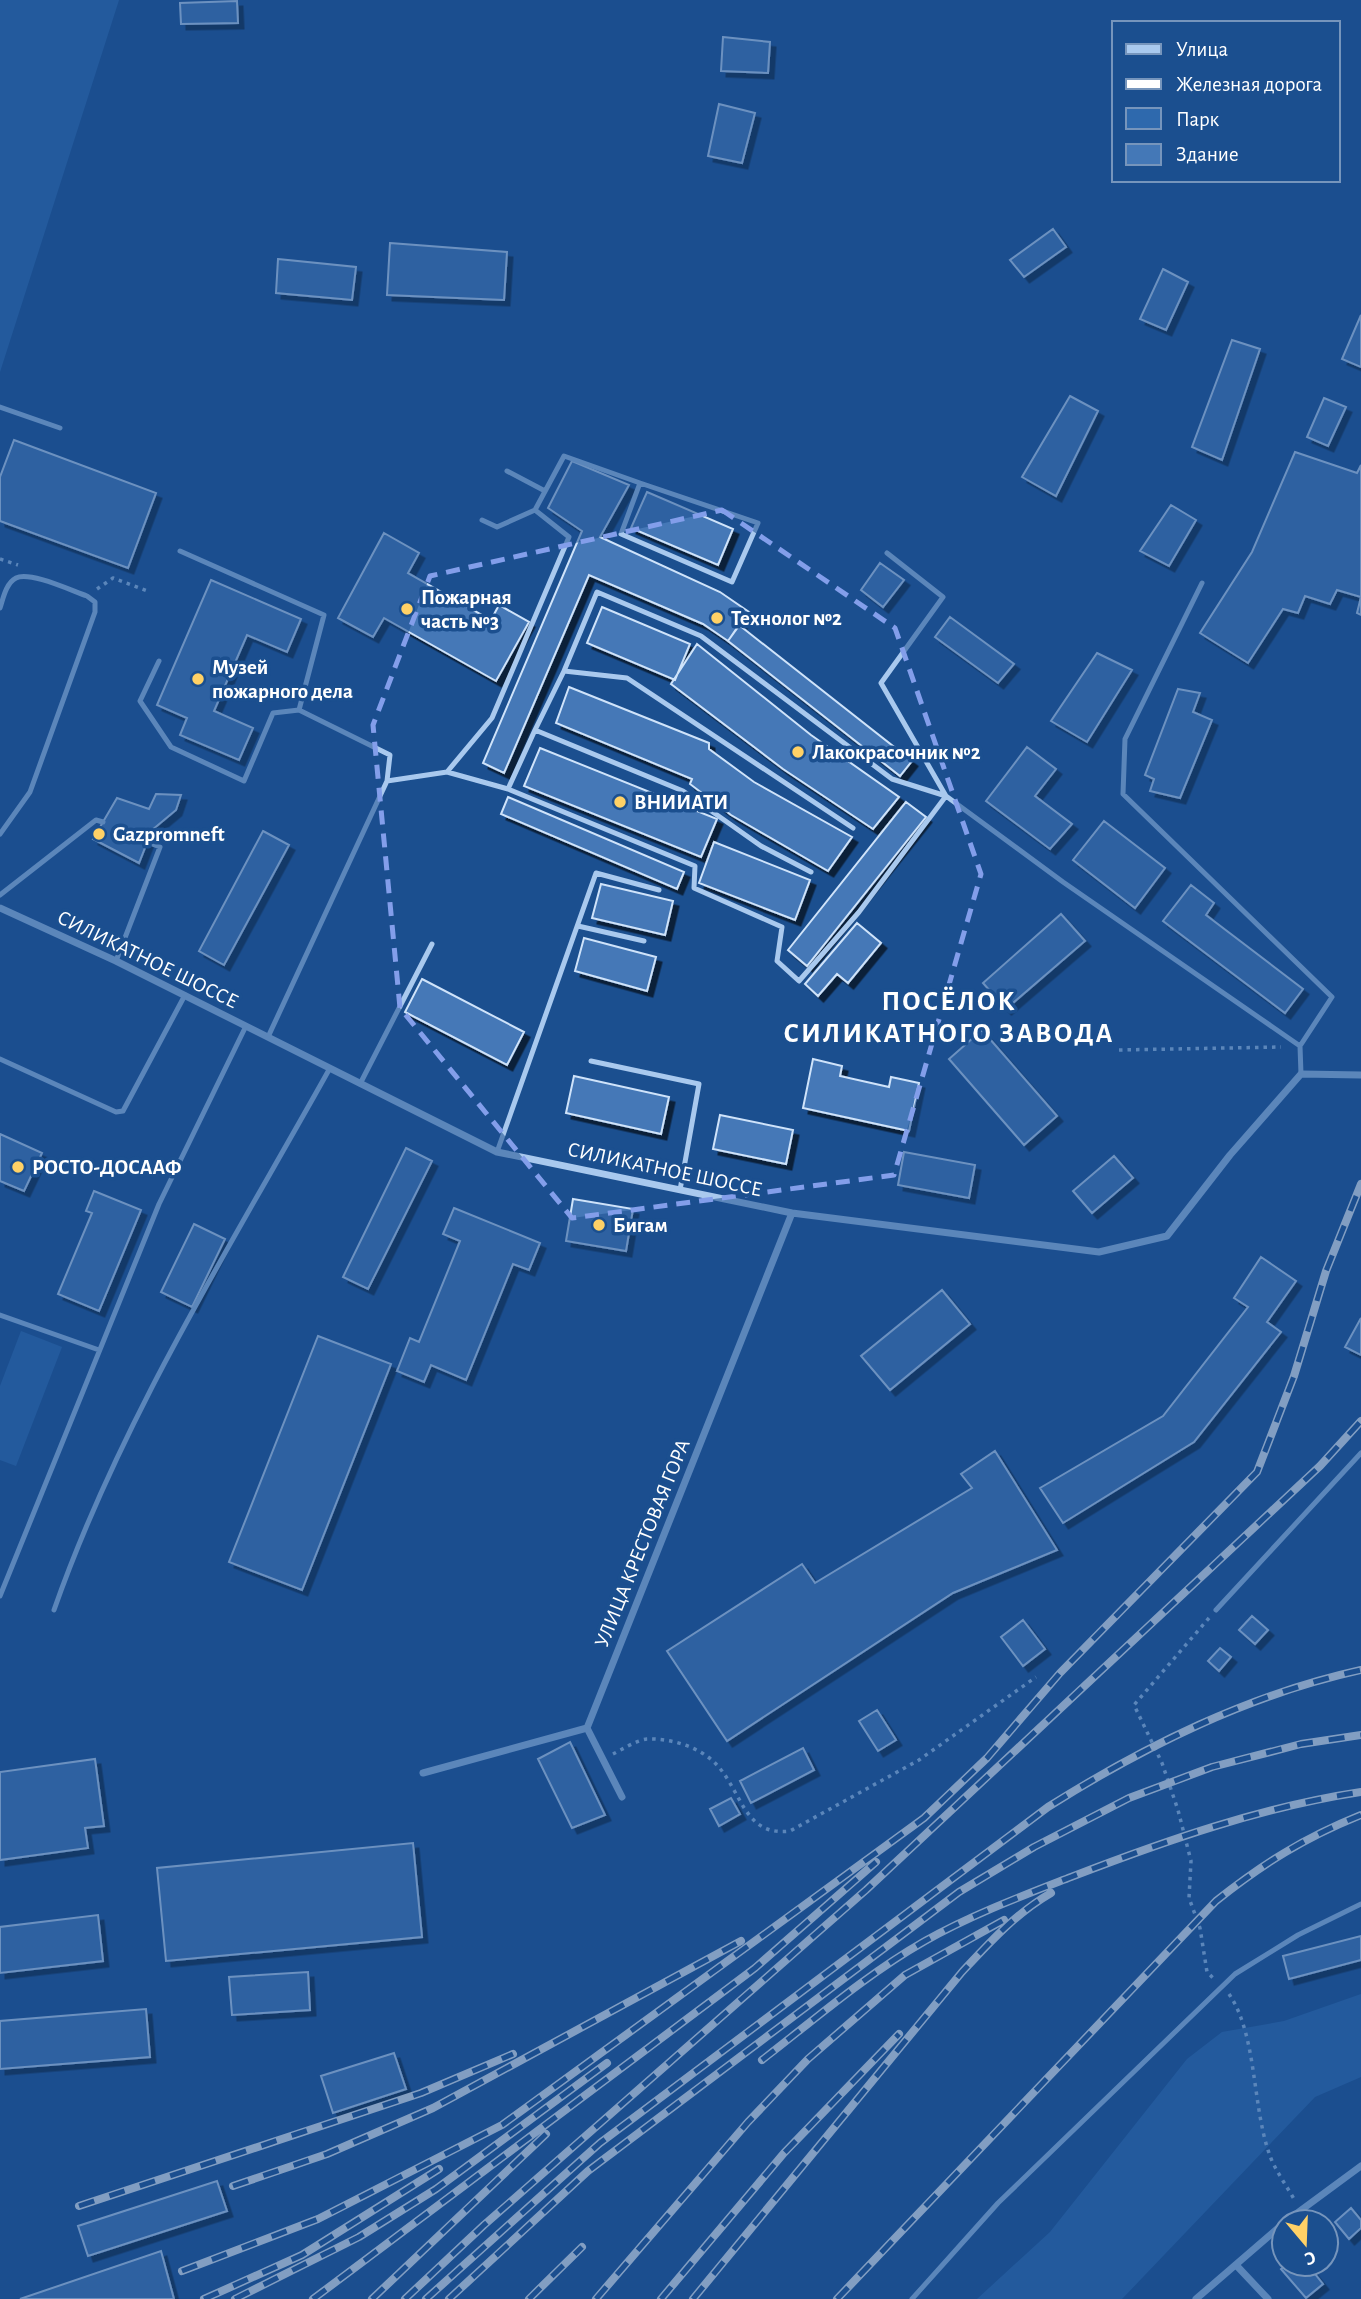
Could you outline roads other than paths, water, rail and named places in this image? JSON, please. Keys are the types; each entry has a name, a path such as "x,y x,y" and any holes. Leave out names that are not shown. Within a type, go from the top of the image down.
{"street":[{"name":"СИЛИКАТНОЕ ШОССЕ","path":"0,908 116,961 497,1152 792,1213 1099,1252 1167,1236 1230,1155 1301,1074"},
{"path":"1301,1074 1361,1075"},
{"name":"УЛИЦА КРЕСТОВАЯ ГОРА","path":"587,1728 792,1213"},
{"path":"423,1773 587,1728 622,1797"},
{"path":"1300,2208 1361,2166"},
{"path":"1196,2299 1270,2235"},
{"path":"1236,2265 1268,2299"}],"lane":[{"path":"0,408 60,428"},
{"path":"482,520 497,527 535,510 564,456 640,482 758,523 732,582 621,534 640,482"},
{"path":"507,471 545,491"},
{"path":"447,772 492,718 569,537 535,510"},
{"path":"180,551 324,615 299,710"},
{"path":"887,553 943,597 881,683 946,796"},
{"path":"0,608 9,585 16,578 30,577 88,596 95,602 95,612 30,792 0,834"},
{"path":"1202,583 1125,739 1123,794 1332,997 1300,1046 1301,1074"},
{"path":"508,789 564,671 597,592 701,636 892,779 946,796 1063,882 1300,1046"},
{"path":"159,661 140,701 171,747 244,781 273,713 299,710 390,755 387,781 268,1037"},
{"path":"564,671 627,678 852,828"},
{"path":"535,730 683,791 761,846 811,872"},
{"path":"387,781 447,772 508,789 695,866 694,888 782,927 777,961 799,981 859,912 946,796"},
{"path":"0,895 96,820 103,822"},
{"path":"116,961 160,848 147,842"},
{"path":"497,1152 596,873 659,890"},
{"path":"578,926 644,941"},
{"path":"360,1084 432,944"},
{"path":"0,1059 116,1112 123,1111 185,995"},
{"path":"0,1596 159,1204 246,1026"},
{"path":"591,1061 699,1084 680,1190"},
{"path":"54,1610 80,1534 159,1375 330,1068"},
{"path":"0,1315 99,1350"},
{"path":"1216,1610 1361,1453"},
{"path":"912,2299 998,2203 1235,1974 1298,1935 1361,1904"}],"railway":[{"path":"182,2271 318,2219 502,2125 924,1818 987,1758 1060,1673 1257,1472 1294,1376 1326,1271 1361,1184"},
{"path":"405,2299 484,2225 866,1890 1320,1466 1361,1421"},
{"path":"426,2299 600,2143 1048,1807 1122,1763 1198,1725 1278,1693 1361,1670"},
{"path":"449,2299 588,2171 959,1892 1034,1847 1129,1798 1212,1767 1301,1744 1361,1735"},
{"path":"762,2060 883,1968 925,1941 978,1914 1178,1838 1250,1816 1361,1792"},
{"path":"837,2299 1216,1901 1285,1852 1361,1815"},
{"path":"313,2299 755,1968 876,1862"},
{"path":"693,2299 962,1972 1014,1919 1051,1893"},
{"path":"596,2299 748,2122 808,2059 905,1975 1004,1920"},
{"path":"233,2186 327,2154 433,2108 741,1941"},
{"path":"661,2299 784,2153 899,2034"},
{"path":"79,2206 421,2093 513,2054"},
{"path":"235,2299 359,2237 436,2189 607,2063"},
{"path":"372,2299 546,2134"},
{"path":"204,2299 302,2255 439,2169"},
{"path":"529,2299 582,2247"}],"place":[{"name":"Пожарная часть №3","path":"407,609"},
{"name":"Технолог №2","path":"717,618"},
{"name":"Музей пожарного дела","path":"198,679"},
{"name":"Лакокрасочник №2","path":"798,752"},
{"name":"ВНИИАТИ","path":"620,802"},
{"name":"Gazpromneft","path":"99,834"},
{"name":"РОСТО-ДОСААФ","path":"18,1167"},
{"name":"Бигам","path":"599,1225"}],"district":[{"name":"ПОСЁЛОК СИЛИКАТНОГО ЗАВОДА","path":"949,1016"}]}
